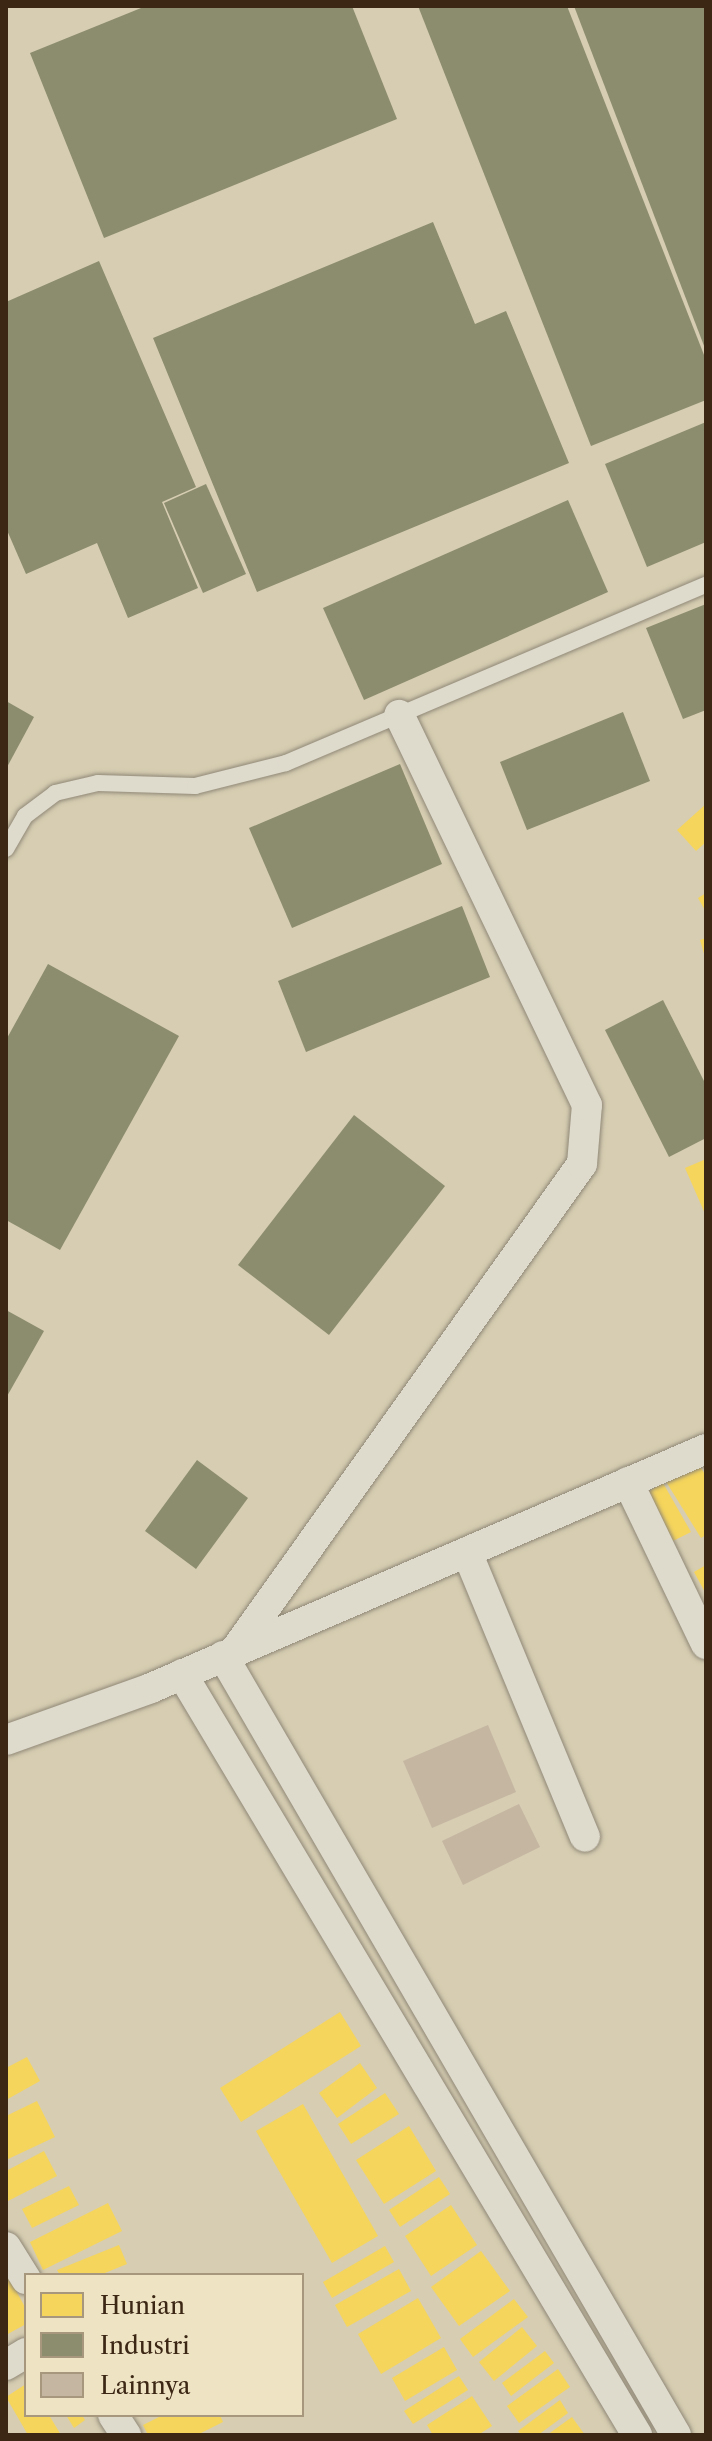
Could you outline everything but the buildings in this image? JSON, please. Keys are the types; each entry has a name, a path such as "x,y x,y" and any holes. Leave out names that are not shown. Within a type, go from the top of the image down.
{"street":[{"path":"228,1654 582,1164 587,1105 399,715"},
{"path":"6,1740 182,1674 706,1449"},
{"path":"628,1482 706,1644"},
{"path":"467,1552 585,1837"},
{"path":"228,1654 676,2435"},
{"path":"182,1674 637,2435"},
{"path":"6,2247 24,2276"},
{"path":"6,2365 24,2354"},
{"path":"114,2417 126,2435"}],"lane":[{"path":"6,849 25,816 55,793 98,783 195,786 234,779 286,763 706,585"}]}
